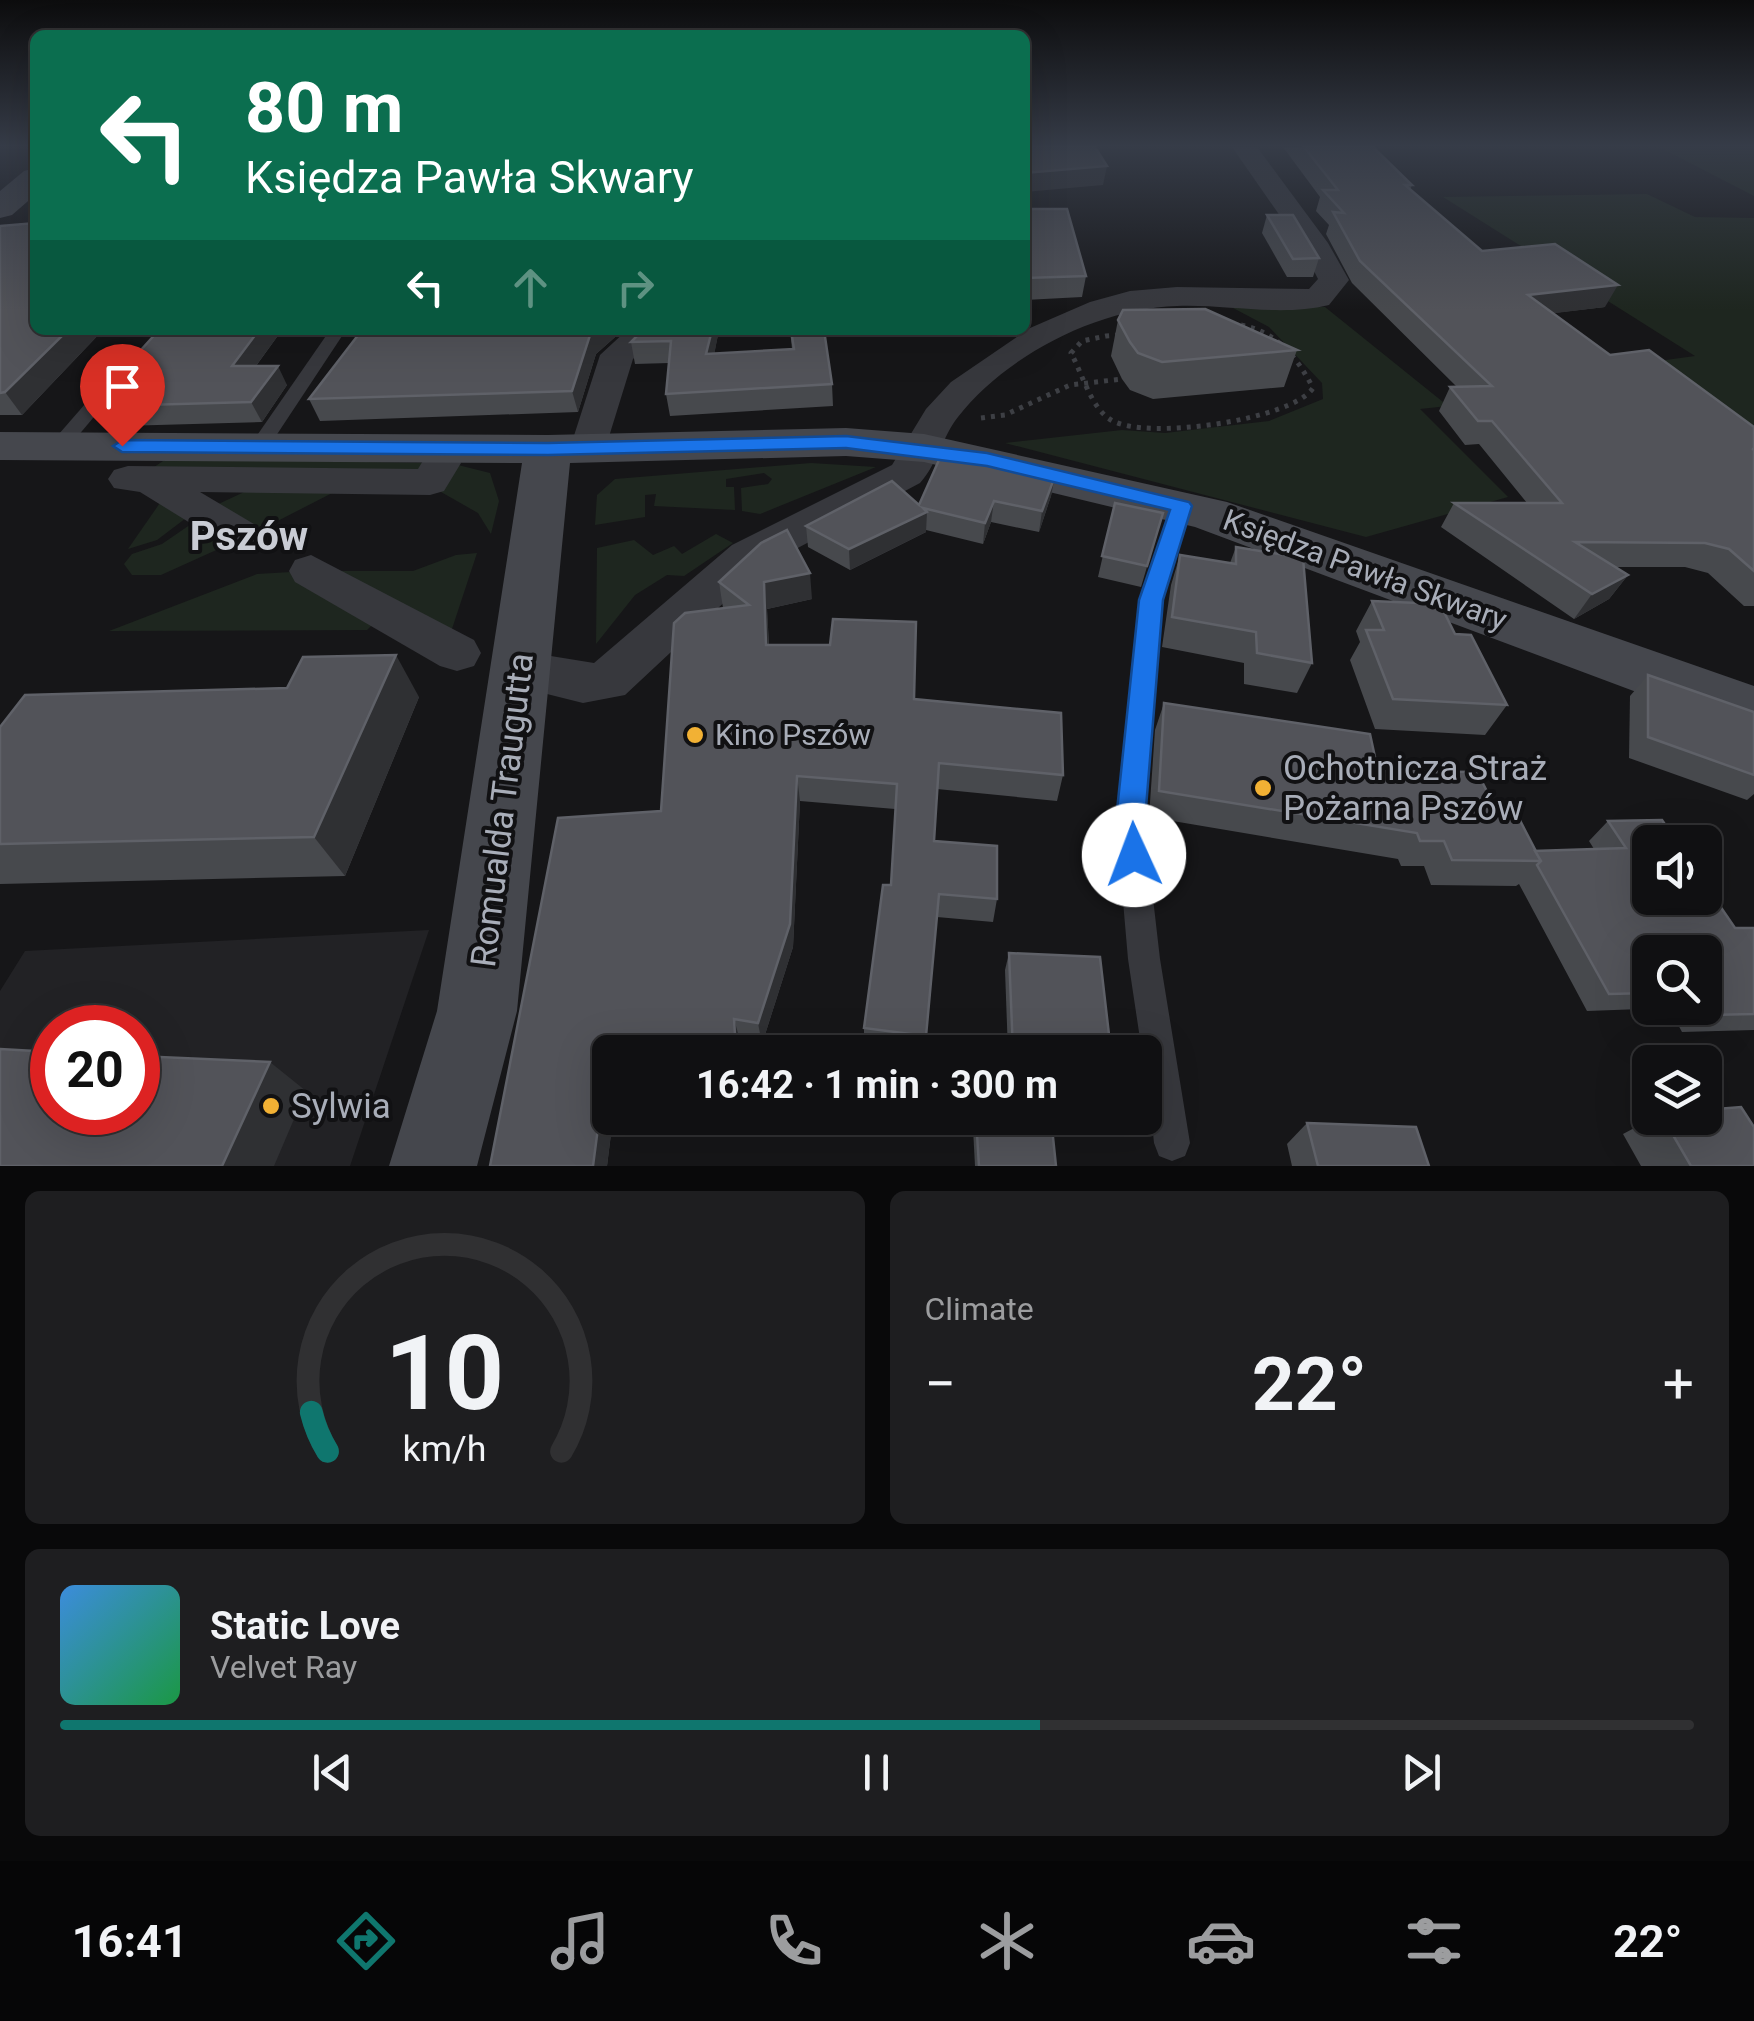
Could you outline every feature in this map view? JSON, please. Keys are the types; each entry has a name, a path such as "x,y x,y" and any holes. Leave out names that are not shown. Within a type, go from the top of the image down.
{"main road":[{"name":"Księdza Pawła Skwary","path":"0,446 568,448 846,442 924,448 1182,506 1754,711"},
{"name":"Romualda Traugutta","path":"432,1166 478,1010 488,662 568,448"}],"street":[{"path":"311,571 488,662 584,684 607,681 746,556 906,474 918,464 944,409 1037,338 1081,317 1154,296 1318,298 1334,280 1318,249 1283,201"},
{"path":"568,448 617,355 640,335"},
{"path":"244,537 137,478 432,478"}],"lane":[{"path":"259,446 335,335"},
{"path":"59,446 129,364"},
{"path":"1172,1142 1144,959 1130,820 1151,600 1182,506"}],"path":[{"path":"1241,325 1257,327 1280,342 1302,364 1313,388 1304,400 1254,417 1168,427 1127,426 1111,420 1088,382 1071,353 1082,341 1241,325"},
{"path":"970,419 1005,416 1070,385 1122,378"}],"shaded area":[{"path":"1450,201 1662,201 1695,217 1754,218 1754,429 1629,365 1695,356"},
{"path":"1218,300 1325,307 1448,406 1420,409 1508,497 1366,537 1005,443 1122,430 1165,433 1269,421 1323,399 1322,383 1269,327"},
{"path":"163,461 435,463 427,470 147,472"},
{"path":"450,463 490,473 499,501 491,534 478,513 434,488"},
{"path":"811,463 876,467 760,514 742,511 741,488 768,484 772,479 764,473 726,479 726,487 734,487 735,510 654,506 656,494 645,495 645,517 595,525 597,495 615,479"},
{"path":"259,485 340,489 258,531 212,507"},
{"path":"162,500 190,515 157,540 128,549"},
{"path":"197,520 234,542 161,575 132,575 124,564 132,554 162,544"},
{"path":"716,534 733,543 684,576 667,575 635,595 596,644 597,548 634,540 653,555 674,546 682,554"},
{"path":"477,553 449,638 327,571 413,571 456,555"},
{"path":"291,572 377,620 367,630 109,631 257,574"},
{"path":"429,930 350,1166 0,1166 0,991 25,951"}],"building":[{"path":"1333,201 1424,201 1482,251 1555,244 1618,285 1528,295 1610,355 1649,350 1754,427 1754,571 1729,549 1705,543 1575,542 1628,575 1592,594 1454,503 1562,503 1492,421 1478,421 1450,387 1492,386 1360,261 1333,212 1344,213"},
{"path":"1030,209 1067,209 1086,276 1030,278"},
{"path":"1267,215 1293,215 1319,258 1293,259"},
{"path":"30,223 30,335 63,335 0,393 0,226"},
{"path":"1205,309 1297,350 1162,362 1138,353 1118,320 1123,310"},
{"path":"154,335 255,335 232,366 278,366 251,402 109,406 124,390 105,390"},
{"path":"358,335 590,335 572,391 309,399"},
{"path":"638,335 711,335 706,354 794,349 792,335 825,335 832,384 666,394 671,341 631,342"},
{"path":"943,451 1055,476 1042,511 994,501 985,523 923,508 927,512 849,549 806,526 892,481 919,505"},
{"path":"1115,503 1163,513 1147,566 1102,556"},
{"path":"787,530 810,573 764,582 766,645 830,645 833,619 916,622 914,699 1061,713 1063,775 939,763 934,841 997,846 997,899 939,894 926,1035 864,1028 883,885 891,885 897,784 797,776 790,924 758,1023 734,1019 735,1035 592,1035 592,1135 597,1135 593,1166 490,1166 558,818 661,811 674,623 685,613 749,605 719,582 761,543"},
{"path":"1236,547 1303,558 1312,663 1257,653 1256,632 1172,617 1180,555 1236,564"},
{"path":"1372,601 1440,604 1455,634 1471,635 1507,705 1393,699 1366,630 1384,630"},
{"path":"396,655 314,837 0,844 0,727 25,695 287,688 303,657"},
{"path":"1648,675 1754,712 1754,775 1648,737"},
{"path":"1164,703 1370,734 1378,771 1477,772 1494,805 1512,805 1541,861 1452,860 1444,841 1420,841 1417,833 1159,791"},
{"path":"1662,820 1665,825 1632,825 1632,915 1722,915 1722,909 1735,928 1754,928 1754,1014 1722,1015 1722,935 1632,935 1632,993 1609,994 1537,865 1541,861 1535,851 1626,848 1608,821"},
{"path":"1009,953 1100,957 1109,1035 1012,1035"},
{"path":"0,1049 30,1051 30,1135 160,1135 160,1057 270,1062 222,1166 0,1166"},
{"path":"1741,1107 1754,1127 1754,1166 1691,1166 1673,1135 1722,1135 1722,1109"},
{"path":"1307,1123 1416,1127 1429,1166 1318,1166"},
{"path":"977,1135 1053,1135 1056,1166 979,1166"}],"place":[{"name":"Kino Pszów","path":"695,735"},
{"name":"Ochotnicza Straż Pożarna Pszów","path":"1263,788"},
{"name":"Sylwia","path":"271,1106"}],"district":[{"name":"Pszów","path":"249,536"}],"route":[{"path":"122,446 548,449 846,442 924,448 987,460 1182,506 1151,600 1130,820 1134,855"}]}
